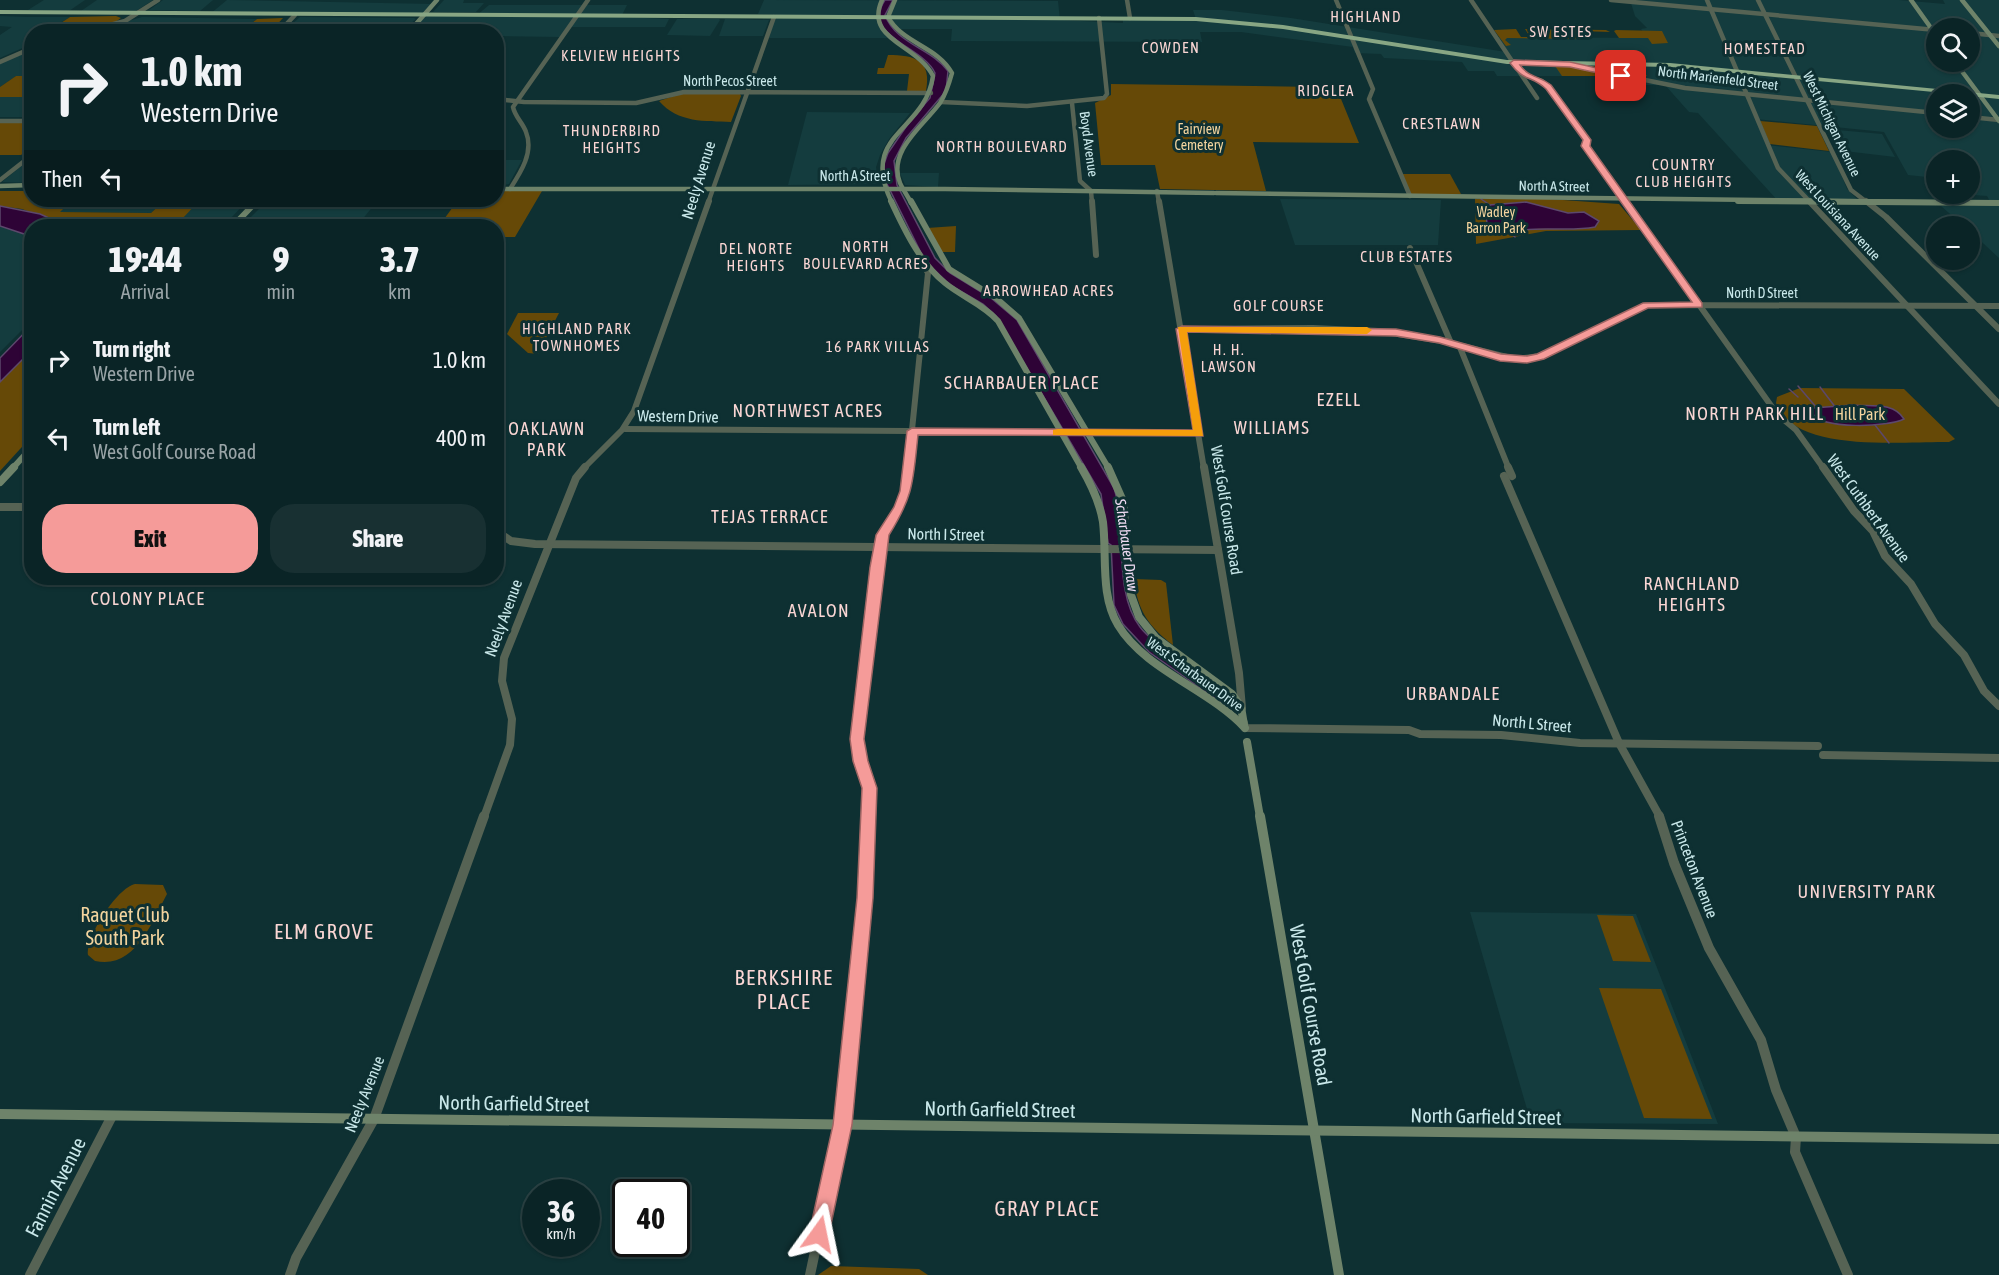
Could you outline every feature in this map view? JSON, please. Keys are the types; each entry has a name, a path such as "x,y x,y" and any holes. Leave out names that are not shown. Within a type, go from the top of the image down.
{"highway":[{"path":"0,12 293,17 423,15 1130,18 1251,23 1514,63 1670,65 1926,90"},
{"path":"1980,95 1999,97"}],"main road":[{"path":"416,24 437,0"},
{"path":"882,0 876,17 883,33 919,55 930,66 933,79 930,93"},
{"path":"889,17 890,8 895,0"},
{"path":"1911,0 1926,19"},
{"path":"1962,0 1999,46"},
{"name":"West Scharbauer Drive","path":"889,17 900,33 949,66 952,73 950,89 917,127 900,153 897,172 903,189 949,269 996,298 1019,318 1121,493 1132,600 1144,624 1175,654 1232,694 1241,707 1245,728"},
{"name":"West Scharbauer Drive","path":"930,93 896,134 884,153 880,169 886,188 924,261 947,285 983,306 994,316 1062,432 1097,498 1106,549 1108,598 1113,614 1124,633 1136,645 1230,712 1245,728"},
{"path":"1980,96 1999,120"},
{"path":"0,186 24,185"},
{"name":"North A Street","path":"504,189 713,191 886,188 1623,200 1999,203"},
{"path":"239,219 250,207"},
{"path":"0,482 24,455"},
{"name":"West Golf Course Road","path":"1247,742 1316,1131 1339,1275"},
{"name":"North Garfield Street","path":"0,1114 1999,1139"}],"street":[{"path":"114,24 139,14 158,0"},
{"path":"510,189 526,162 529,147 525,128 512,111 516,101 588,0"},
{"path":"1127,0 1130,18"},
{"path":"1336,0 1373,89 1369,99 1410,196"},
{"name":"West Cuthbert Avenue","path":"1471,0 1537,98"},
{"path":"1611,0 1926,29"},
{"name":"West Louisiana Avenue","path":"1707,0 1778,168 1999,404"},
{"name":"West Michigan Avenue","path":"1758,0 1851,190 1886,217 1999,329"},
{"path":"109,24 123,18 115,14"},
{"path":"286,24 293,17"},
{"name":"Neely Avenue","path":"290,1275 296,1258 374,1119 510,745 512,719 502,681 504,658 576,478 625,429 640,394 713,191 720,162 774,17"},
{"path":"941,102 1028,106 1104,98 1107,94 1099,18"},
{"path":"1980,34 1999,36"},
{"path":"0,62 24,52"},
{"name":"North Marienfeld Street","path":"1570,65 1685,88 1926,112"},
{"name":"West Cuthbert Avenue","path":"1523,75 1542,81 1549,87 1587,140 1586,146 1623,200 1778,414 1797,430 1854,511 1873,531 1885,556 1911,584 1935,624 1964,656 1984,691 1999,706"},
{"name":"North Pecos Street","path":"504,100 643,103 684,92 930,93"},
{"name":"Boyd Avenue","path":"1072,103 1080,181 1091,191 1096,255"},
{"path":"1980,118 1999,120"},
{"path":"0,120 24,120"},
{"path":"0,175 24,158"},
{"path":"0,180 24,159"},
{"name":"West Golf Course Road","path":"1157,191 1182,329 1245,728"},
{"path":"1410,248 1451,343"},
{"path":"810,1275 842,1125 870,819 869,788 860,761 857,739 879,547 883,535 900,508 906,491 928,273 922,263 924,261"},
{"name":"North D Street","path":"1182,329 1371,330 1451,343 1500,357 1529,359 1646,305 1999,306"},
{"name":"Princeton Avenue","path":"1459,345 1508,476 1619,743 1661,820 1674,863 1709,948 1760,1036 1776,1090 1796,1137 1795,1152 1848,1275"},
{"name":"Western Drive","path":"625,429 1199,433"},
{"path":"0,507 24,507"},
{"name":"North I Street","path":"504,535 516,542 548,544 1218,550"},
{"name":"North L Street","path":"1245,728 1409,730 1420,734 1501,735 1580,743 1818,746"},
{"path":"1823,755 1999,758"},
{"name":"Fannin Avenue","path":"30,1275 112,1116"}],"shaded area":[{"path":"44,0 85,0 69,11 28,10"},
{"path":"97,0 153,0 136,11 81,11"},
{"path":"163,0 213,0 200,11 149,10"},
{"path":"227,0 434,4 428,14 476,16 489,5 627,5 621,17 669,19 665,27 567,27 560,37 504,36 504,24 416,24 423,16 210,14"},
{"path":"444,0 484,3 476,12 433,12"},
{"path":"764,0 1058,1 1060,20 1123,23 1123,18 1196,19 1193,10 1222,10 1291,18 1506,52 1497,37 1648,38 1641,29 1647,28 1635,16 1630,0 1899,0 1945,4 1943,0 1999,0 1999,203 1991,203 1987,196 1980,195 1980,150 1926,150 1926,177 1908,175 1884,132 1756,119 1766,145 1832,152 1847,189 1860,202 1779,202 1698,113 1689,112 1665,85 1646,85 1615,76 1497,76 1494,71 1468,71 1462,62 1384,58 1381,54 1355,53 1353,47 1241,32 1200,32 1202,42 951,41 952,29 889,29 898,38 766,38 777,15 758,14"},
{"path":"885,0 893,0 885,15 897,33 933,57 948,71 946,91 906,138 894,161 897,185 935,258 950,273 991,298 1017,320 1114,488 1120,522 1126,596 1140,627 1160,646 1215,688 1229,705 1226,706 1149,652 1123,624 1114,605 1111,545 1108,543 1101,494 996,316 983,304 950,285 925,261 885,180 884,164 888,153 910,121 930,98 935,73 919,55 887,32 881,23 879,12"},
{"path":"0,16 70,17 58,24 24,24 24,47 0,58 0,35 12,27 0,26"},
{"path":"142,17 257,19 251,24 117,24"},
{"path":"300,17 416,19 411,24 292,24"},
{"path":"677,19 720,20 710,36 667,35"},
{"path":"725,19 769,20 763,36 719,36"},
{"path":"24,52 24,76 16,76 0,87 0,61"},
{"path":"0,97 24,97 24,117 0,117"},
{"path":"807,112 910,113 889,139 880,155 876,167 878,182 876,184 788,185"},
{"path":"1826,129 1882,134 1895,157 1836,150"},
{"path":"504,160 522,160 509,184 504,185"},
{"path":"24,164 24,183 2,182"},
{"path":"900,173 939,173 938,187 905,185"},
{"path":"1280,199 1441,200 1438,245 1295,245"},
{"path":"1526,202 1568,213 1584,212 1599,221 1595,227 1585,228 1537,229 1498,234 1488,232 1486,215 1489,205"},
{"path":"0,206 40,214 51,219 24,219 24,234 0,226"},
{"path":"1941,206 1999,206 1999,258 1980,240 1980,216 1952,216"},
{"path":"64,207 157,207 151,213 58,212"},
{"path":"193,207 241,207 230,219 181,219"},
{"path":"261,207 372,207 363,219 249,219"},
{"path":"0,223 24,230 24,328 0,352"},
{"path":"24,333 24,358 0,382 0,358"},
{"path":"1853,405 1888,407 1904,419 1884,424 1856,425 1828,422 1812,413 1813,408"},
{"path":"1470,912 1636,914 1718,1124 1531,1123"}],"green space":[{"path":"116,16 121,18 110,24 59,24 70,17"},
{"path":"283,18 277,24 251,24 257,19"},
{"path":"1516,29 1521,37 1530,37 1525,29 1606,30 1610,32 1578,31 1575,33 1580,39 1507,38 1505,40 1511,45 1506,46 1494,30"},
{"path":"1614,31 1662,31 1668,43 1652,44 1648,38 1619,38"},
{"path":"888,55 906,56 919,61 926,72 926,91 907,91 909,74 877,74 878,68 884,68"},
{"path":"1555,66 1640,67 1647,76 1562,76"},
{"path":"16,76 24,76 24,97 0,97 0,87"},
{"name":"Fairview Cemetery","path":"1111,84 1316,87 1339,94 1359,143 1253,142 1266,191 1160,189 1155,165 1101,165 1095,103 1111,95"},
{"path":"680,94 740,94 741,96 731,122 721,122 683,117 666,108 659,101"},
{"path":"1760,121 1817,126 1829,151 1770,144"},
{"path":"0,122 24,123 24,153 21,155 0,155"},
{"path":"1402,174 1450,174 1461,194 1411,194"},
{"path":"0,191 24,191 24,207 65,207 60,212 151,213 157,207 193,207 182,219 48,219 22,209 0,206"},
{"path":"504,191 542,191 515,237 504,237 504,219 444,219 453,207 504,207"},
{"name":"Wadley Barron Park","path":"1475,199 1549,199 1619,204 1641,230 1546,231 1476,244"},
{"path":"956,226 955,252 940,252 927,228"},
{"path":"518,313 559,313 538,354 528,353 507,334"},
{"path":"24,358 24,445 0,471 0,382"},
{"name":"Hill Park","path":"1800,388 1904,389 1955,439 1949,442 1879,443 1827,437 1804,430 1787,419 1776,403 1777,397"},
{"path":"1134,579 1161,580 1166,583 1173,645 1157,631 1141,609"},
{"name":"Raquet Club South Park","path":"135,884 163,885 167,894 148,930 131,951 109,962 95,961 88,955 97,925 120,894"},
{"path":"1597,915 1633,916 1651,962 1613,961"},
{"path":"1599,988 1661,989 1712,1119 1644,1118"},
{"path":"831,1266 919,1269 928,1275 818,1275"}],"waterway":[{"path":"1481,199 1490,205"},
{"path":"1509,232 1515,237"},
{"path":"1798,386 1817,408"},
{"path":"1820,387 1836,408"},
{"path":"1789,389 1798,397"},
{"path":"1875,425 1889,443"}],"slow traffic":[{"path":"1058,432 1199,433 1182,329 1367,330"}],"district":[{"name":"HIGHLAND","path":"1366,16"},
{"name":"SW ESTES","path":"1561,31"},
{"name":"COWDEN","path":"1171,47"},
{"name":"HOMESTEAD","path":"1765,48"},
{"name":"KELVIEW HEIGHTS","path":"621,55"},
{"name":"RIDGLEA","path":"1326,90"},
{"name":"CRESTLAWN","path":"1442,123"},
{"name":"THUNDERBIRD HEIGHTS","path":"612,138"},
{"name":"NORTH BOULEVARD","path":"1002,146"},
{"name":"COUNTRY CLUB HEIGHTS","path":"1684,172"},
{"name":"NORTH BOULEVARD ACRES","path":"866,254"},
{"name":"DEL NORTE HEIGHTS","path":"756,256"},
{"name":"CLUB ESTATES","path":"1407,256"},
{"name":"ARROWHEAD ACRES","path":"1049,290"},
{"name":"GOLF COURSE","path":"1279,305"},
{"name":"HIGHLAND PARK TOWNHOMES","path":"577,336"},
{"name":"16 PARK VILLAS","path":"878,346"},
{"name":"H. H. LAWSON","path":"1229,358"},
{"name":"SCHARBAUER PLACE","path":"1022,382"},
{"name":"EZELL","path":"1339,399"},
{"name":"NORTHWEST ACRES","path":"808,410"},
{"name":"NORTH PARK HILL","path":"1755,413"},
{"name":"WILLIAMS","path":"1272,427"},
{"name":"OAKLAWN PARK","path":"547,438"},
{"name":"TEJAS TERRACE","path":"770,516"},
{"name":"RANCHLAND HEIGHTS","path":"1692,593"},
{"name":"COLONY PLACE","path":"148,598"},
{"name":"AVALON","path":"819,610"},
{"name":"URBANDALE","path":"1453,693"},
{"name":"UNIVERSITY PARK","path":"1867,891"},
{"name":"ELM GROVE","path":"324,931"},
{"name":"BERKSHIRE PLACE","path":"784,989"},
{"name":"GRAY PLACE","path":"1047,1208"}],"route":[{"path":"819,1234 842,1125 865,898 870,819 869,788 860,761 857,739 879,547 883,535 900,508 906,491 912,431 1199,433 1182,329 1371,330 1428,337 1500,357 1527,359 1536,358 1646,305 1699,305 1627,206 1586,146 1587,140 1549,87 1542,81 1523,75 1514,63 1581,66 1621,76"}],"water label":[{"name":"Scharbauer Draw","path":"1127,545"}]}
